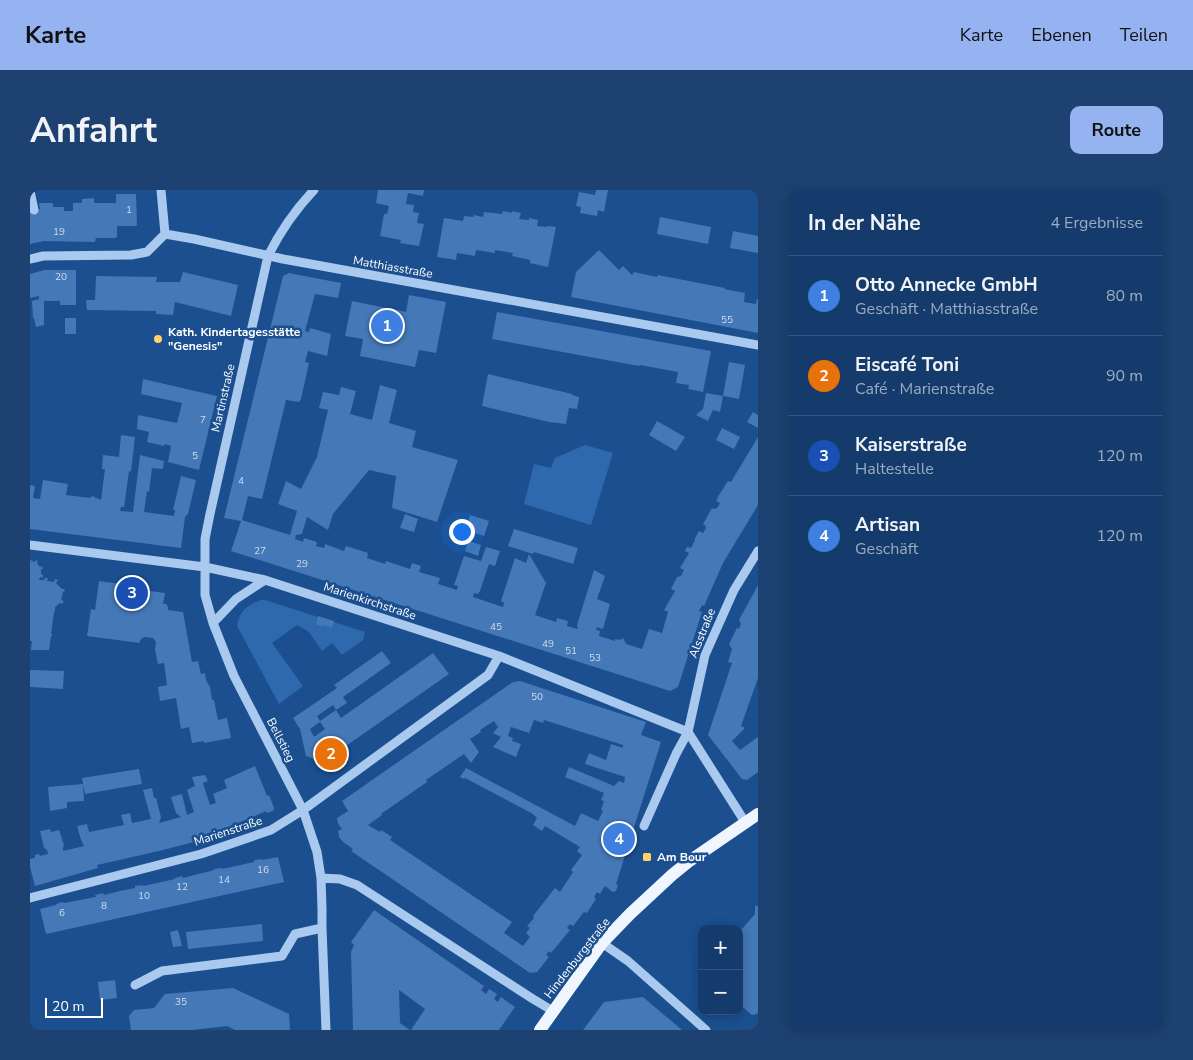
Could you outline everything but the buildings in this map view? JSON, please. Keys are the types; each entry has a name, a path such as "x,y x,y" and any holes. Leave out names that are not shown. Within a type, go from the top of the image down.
{"main road":[{"name":"Hindenburgstraße","path":"540,1030 602,943 630,914 688,862 758,814"}],"street":[{"path":"30,259 43,256 130,255 147,252 165,234 161,190"},
{"name":"Martinstraße","path":"205,566 205,539 210,514 268,256 286,224 314,190"},
{"path":"30,192 34,210"},
{"name":"Matthiasstraße","path":"165,234 268,256 758,345"},
{"name":"Marienkirchstraße","path":"30,545 205,566 265,580 499,656 688,732"},
{"name":"Alsstraße","path":"644,826 676,754 688,732 705,656 734,590 758,551"},
{"name":"Bellstieg","path":"205,566 205,595 213,623 234,676 303,810 317,852 321,878 326,1030"},
{"path":"213,623 236,599 265,580"},
{"name":"Marienstraße","path":"30,898 201,854 271,830 303,810 488,675 499,656"},
{"path":"688,732 745,822"},
{"path":"321,878 340,879 357,885 553,1011"},
{"path":"135,984 162,971 282,956 295,934 322,928"},
{"path":"602,943 628,961 706,1030"}],"shaded area":[{"path":"585,445 613,453 591,525 524,504 534,464 551,468 555,458"},
{"path":"261,600 365,632 363,640 342,655 332,643 322,651 309,632 297,625 272,643 303,686 279,704 237,626 242,612"}],"place":[{"name":"Otto Annecke GmbH","path":"387,326"},
{"name":"Kath. Kindertagesstätte \"Genesis\"","path":"158,339"},
{"name":"Kaiserstraße","path":"132,593"},
{"name":"Eiscafé Toni","path":"331,754"},
{"name":"Artisan","path":"619,839"},
{"name":"Am Bour","path":"647,857"}]}
